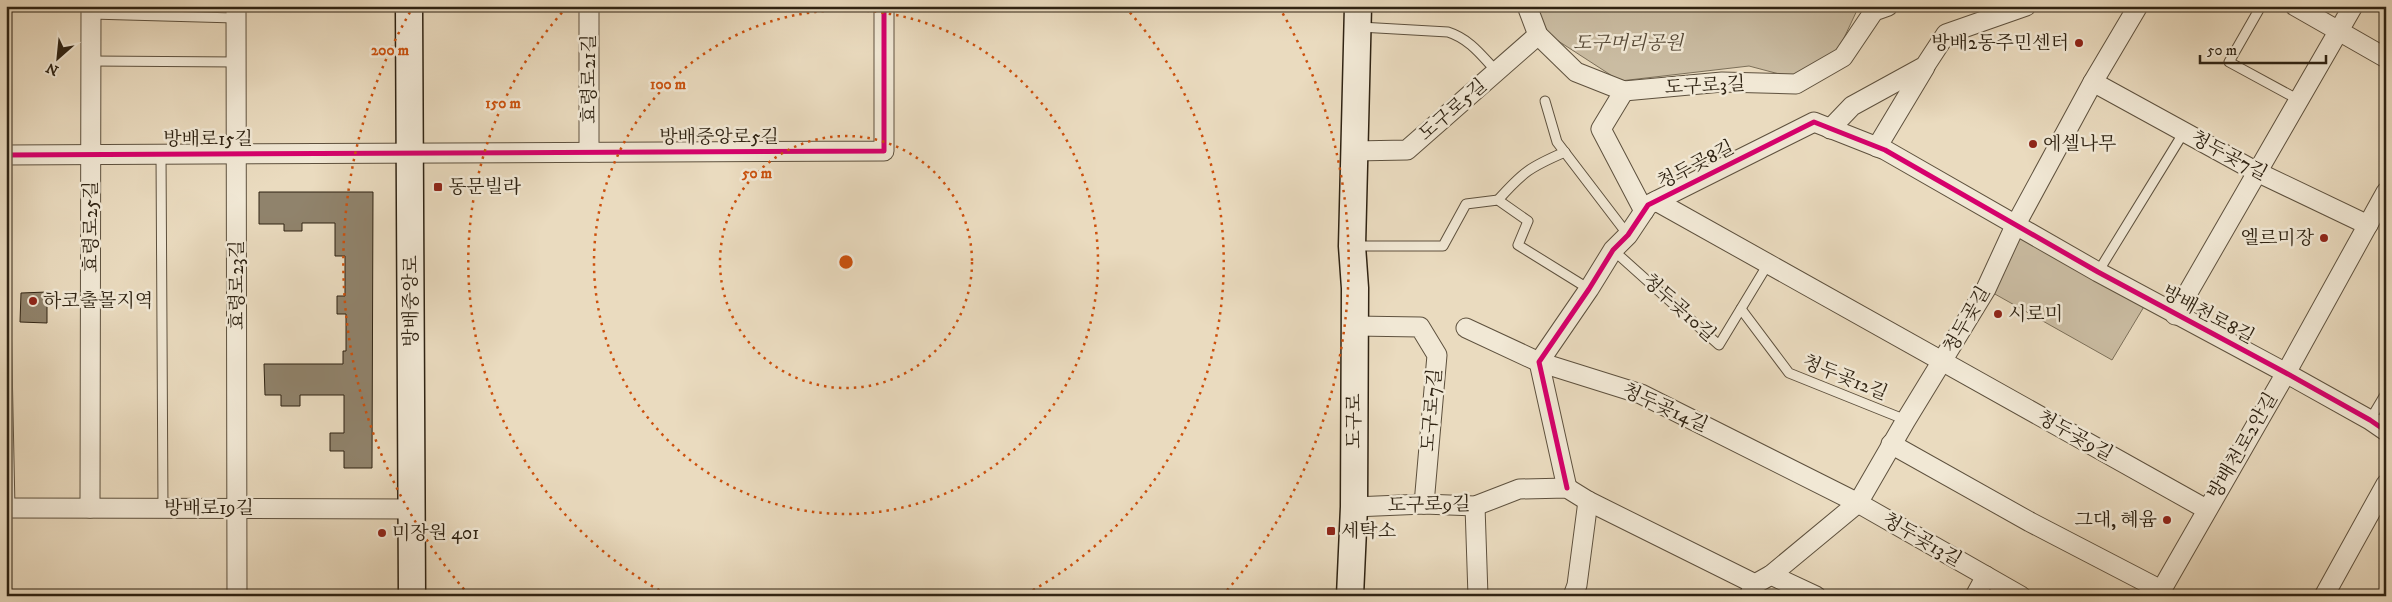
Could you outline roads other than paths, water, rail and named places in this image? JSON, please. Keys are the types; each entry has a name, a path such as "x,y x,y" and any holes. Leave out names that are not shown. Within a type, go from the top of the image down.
{"street":[{"name":"방배중앙로","path":"409,6 412,596"},
{"name":"효령로21길","path":"589,6 589,152"},
{"name":"방배중앙로5길","path":"410,153 884,151 884,6"},
{"name":"도구로3길","path":"1527,6 1538,35 1576,72 1624,91 1722,82 1796,84 1843,56 1874,11 1888,6"},
{"path":"1877,147 1946,34 2026,6"},
{"name":"청두곶길","path":"1758,585 1858,503 1986,289 2015,226 2093,82 2138,6"},
{"path":"2295,6 2386,58"},
{"name":"방배천로8길","path":"2175,315 2353,6"},
{"name":"효령로25길","path":"90,508 91,10"},
{"name":"효령로23길","path":"236,12 237,596"},
{"name":"도구로","path":"1350,596 1354,508 1355,326 1352,246 1357,17"},
{"name":"도구로5길","path":"1354,151 1407,150 1538,35"},
{"path":"1830,129 1852,106 1925,66"},
{"name":"청두곶7길","path":"2093,82 2257,172 2368,224"},
{"name":"청두곶8길","path":"1624,91 1601,129 1650,206"},
{"name":"청두곶8길","path":"1539,362 1590,289 1613,250 1628,235 1650,206 1814,122 1877,147 2015,226"},
{"name":"방배로15길","path":"6,155 410,153"},
{"name":"방배천로2안길","path":"2160,593 2206,509 2286,373 2386,192"},
{"path":"1650,206 1768,264 1943,362"},
{"name":"방배천로8길","path":"2015,226 2175,315 2286,373 2386,431"},
{"name":"도구로7길","path":"1355,326 1420,327 1438,355 1424,504"},
{"name":"청두곶14길","path":"1466,328 1539,362 1641,394 1858,503"},
{"path":"1539,362 1567,488 1588,501 1758,585 1816,596"},
{"name":"청두곶9길","path":"1943,362 2206,509"},
{"path":"1892,444 2160,593"},
{"path":"2324,596 2386,484"},
{"name":"도구로9길","path":"1354,508 1424,504 1475,506 1519,490 1567,488"},
{"path":"1573,596 1577,585 1588,501"},
{"name":"청두곶13길","path":"1858,503 2021,596"},
{"path":"1475,506 1478,596"},
{"name":"방배로19길","path":"8,508 412,509"},
{"path":"1975,596 1986,576"}],"lane":[{"path":"2260,6 2229,62 2299,100"},
{"name":"효령로23길","path":"91,10 236,12"},
{"path":"1357,17 1456,34 1472,45 1497,72"},
{"path":"91,61 236,62"},
{"path":"1545,101 1558,142 1628,235"},
{"path":"2098,272 2184,132"},
{"path":"1352,246 1442,246 1466,204 1498,200 1521,175 1534,165 1565,152"},
{"name":"방배로15길","path":"161,154 163,508"},
{"path":"1498,200 1528,221 1518,245 1590,289"},
{"name":"청두곶10길","path":"1613,250 1719,345 1768,264"},
{"name":"청두곶12길","path":"1741,309 1789,373 1906,420"},
{"path":"6,315 8,508"},
{"path":"2370,420 2386,392"}],"place":[{"name":"방배2동주민센터","path":"2079,43"},
{"name":"에셀나무","path":"2033,144"},
{"name":"동문빌라","path":"438,187"},
{"name":"엘르미장","path":"2324,238"},
{"name":"하코출몰지역","path":"33,301"},
{"name":"시로미","path":"1998,314"},
{"name":"그대, 혜윰","path":"2167,520"},
{"name":"세탁소","path":"1331,531"},
{"name":"미장원 401","path":"382,533"}],"park label":[{"name":"도구머리공원","path":"1628,43"}]}
